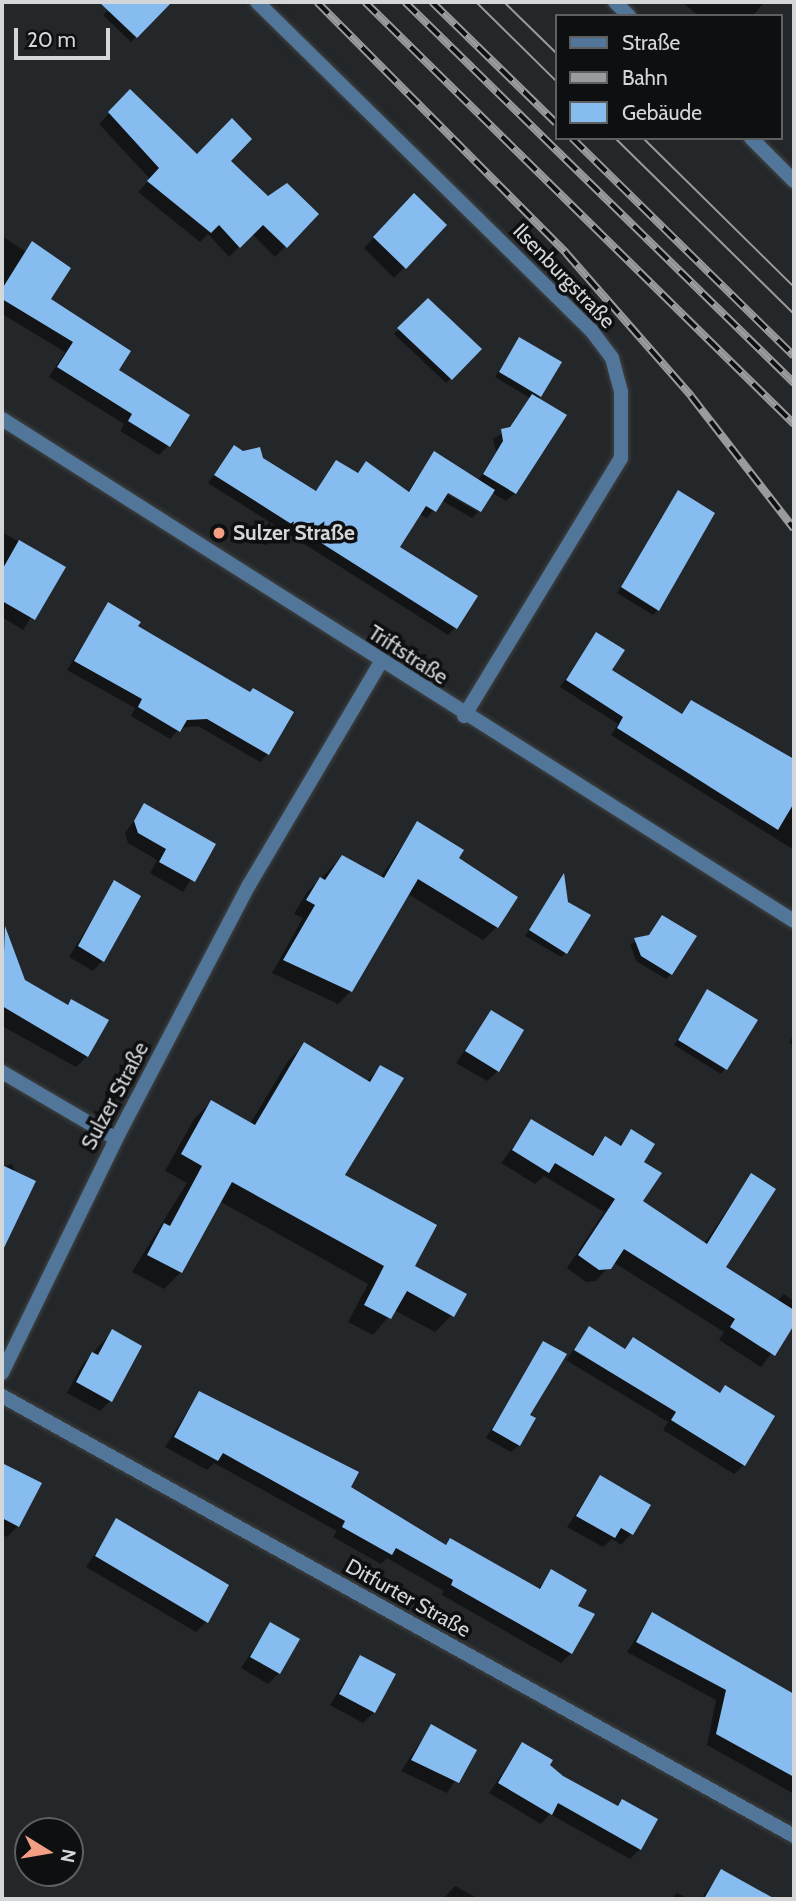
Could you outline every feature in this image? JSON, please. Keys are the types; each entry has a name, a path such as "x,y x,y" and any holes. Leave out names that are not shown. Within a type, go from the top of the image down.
{"street":[{"name":"Ilsenburgstraße","path":"257,2 592,330 612,358 621,392 621,458 464,716"},
{"path":"753,140 794,181"},
{"name":"Triftstraße","path":"2,419 464,716 794,921"},
{"name":"Sulzer Straße","path":"2,1373 116,1139 249,885 381,662"},
{"path":"2,1072 116,1139"},
{"name":"Ditfurter Straße","path":"2,1396 794,1836"}],"building":[{"path":"99,2 172,2 137,38"},
{"path":"130,89 197,154 232,118 252,139 231,161 268,196 287,183 319,214 287,248 263,225 240,248 219,225 211,233 147,181 159,168 108,112"},
{"path":"414,193 447,225 406,269 373,237"},
{"path":"32,241 71,268 51,299 131,351 119,370 190,415 170,447 128,421 132,414 57,367 73,342 2,299 2,289"},
{"path":"428,298 482,349 452,380 397,328"},
{"path":"519,337 562,362 541,397 499,372"},
{"path":"532,394 567,415 516,494 483,474 503,441 501,429 510,427"},
{"path":"234,445 243,451 260,447 263,458 316,491 336,460 358,473 366,461 409,492 434,451 495,490 481,512 448,493 436,512 426,506 400,547 478,596 457,629 214,475"},
{"path":"678,490 715,513 659,611 621,587"},
{"path":"19,540 66,567 35,620 2,601 2,570"},
{"path":"108,602 141,622 138,626 250,692 253,688 294,712 269,755 207,719 187,720 180,732 138,707 142,699 74,661"},
{"path":"596,632 625,650 612,670 682,714 691,700 794,759 794,803 778,830 617,728 623,717 566,680"},
{"path":"144,803 216,844 195,882 159,862 166,849 138,833 134,821"},
{"path":"417,821 464,850 459,858 518,897 498,928 418,879 352,992 283,960 315,905 306,900 320,877 325,880 342,855 384,878"},
{"path":"564,873 568,902 591,915 567,954 529,930"},
{"path":"114,880 141,896 104,962 78,946"},
{"path":"662,915 697,936 672,975 641,956 634,938 649,935"},
{"path":"5,926 25,980 68,1005 71,999 109,1020 88,1057 2,1006"},
{"path":"707,989 758,1020 727,1070 678,1040"},
{"path":"491,1010 524,1030 499,1072 465,1051"},
{"path":"304,1042 370,1082 380,1065 404,1078 345,1175 437,1225 415,1266 467,1294 454,1317 407,1291 391,1319 364,1305 384,1266 232,1182 182,1273 147,1255 164,1223 170,1226 202,1166 181,1154 211,1100 255,1125"},
{"path":"531,1119 593,1156 605,1136 621,1146 631,1129 655,1144 644,1162 662,1173 643,1201 707,1244 751,1173 776,1189 726,1267 794,1310 794,1325 775,1356 730,1327 735,1319 624,1249 611,1269 599,1270 578,1255 615,1199 555,1163 549,1173 512,1150"},
{"path":"2,1165 36,1181 2,1252"},
{"path":"589,1326 625,1349 633,1337 720,1393 725,1385 775,1416 745,1466 671,1420 676,1412 574,1350"},
{"path":"112,1329 142,1346 112,1402 76,1382 92,1352 98,1355"},
{"path":"543,1341 567,1354 530,1415 536,1418 520,1446 492,1430"},
{"path":"199,1391 359,1472 351,1487 446,1545 450,1538 540,1589 551,1569 587,1590 578,1606 595,1614 572,1654 451,1585 453,1580 396,1548 392,1555 342,1527 345,1521 223,1453 218,1461 174,1437"},
{"path":"2,1463 42,1483 19,1527 2,1518"},
{"path":"600,1475 651,1505 633,1535 621,1528 615,1538 576,1516"},
{"path":"116,1518 229,1585 208,1623 95,1556"},
{"path":"652,1612 794,1694 794,1777 716,1734 726,1690 636,1642"},
{"path":"270,1622 300,1639 280,1674 250,1657"},
{"path":"360,1655 396,1674 375,1713 339,1694"},
{"path":"431,1724 477,1750 459,1783 411,1760"},
{"path":"522,1742 553,1760 550,1765 563,1776 618,1806 622,1799 658,1819 641,1850 558,1803 552,1815 498,1783"},
{"path":"721,1869 775,1899 704,1899"}],"tram line":[{"path":"476,2 554,79"},
{"path":"504,2 554,51"},
{"path":"617,140 794,314"},
{"path":"645,140 794,287"}],"railway":[{"path":"317,2 566,253 691,396 794,529"},
{"path":"365,2 794,424"},
{"path":"405,2 794,383"},
{"path":"432,2 554,121"},
{"path":"574,140 794,356"}],"place":[{"name":"Sulzer Straße","path":"219,533"}]}
